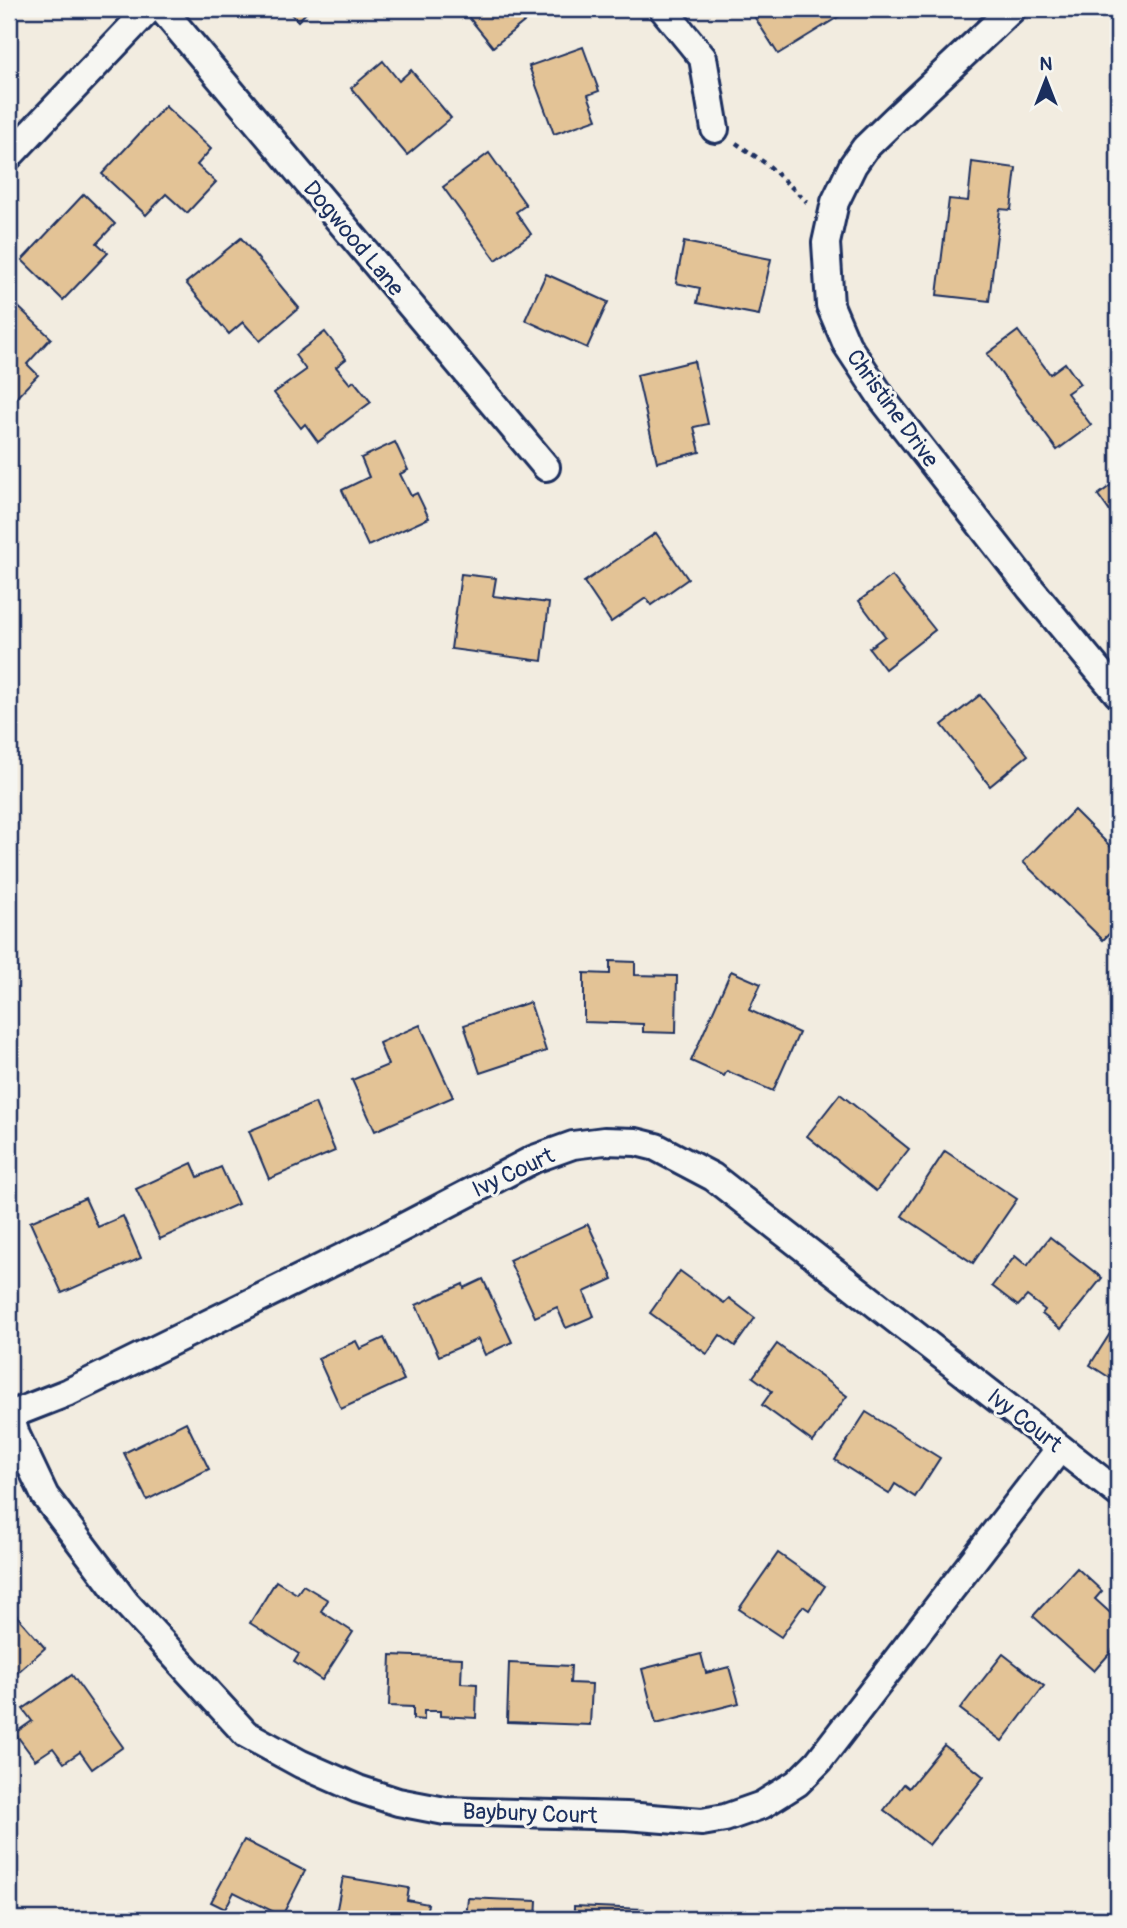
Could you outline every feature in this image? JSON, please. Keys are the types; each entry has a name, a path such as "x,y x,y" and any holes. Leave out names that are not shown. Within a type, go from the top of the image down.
{"street":[{"path":"9,156 149,9"},
{"name":"Dogwood Lane","path":"162,9 546,467"},
{"path":"663,9 703,58 715,129"},
{"name":"Christine Drive","path":"1012,9 866,148 853,165 833,209 826,243 831,305 847,345 884,401 1030,588 1118,694"},
{"name":"Ivy Court","path":"9,1414 69,1392 390,1234 534,1159 573,1146 604,1141 636,1142 656,1147 713,1177 1118,1493"},
{"name":"Baybury Court","path":"9,1414 16,1436 45,1496 127,1602 246,1734 301,1764 358,1789 398,1802 445,1811 626,1816 702,1822 725,1818 762,1805 797,1783 818,1762 1060,1448"}],"path":[{"path":"715,129 768,165 808,204 833,209"}],"building":[{"path":"286,9 310,9 298,21"},
{"path":"462,9 540,9 493,47"},
{"path":"760,9 851,9 778,54 752,13"},
{"path":"583,47 599,91 588,95 597,119 554,134 529,66"},
{"path":"383,61 399,81 411,70 451,118 407,155 351,88"},
{"path":"165,106 211,149 197,165 216,182 187,213 166,194 146,215 102,174"},
{"path":"489,153 526,205 516,212 531,234 496,260 443,187"},
{"path":"972,162 1016,168 1011,210 1000,209 989,301 937,295 949,199 968,201"},
{"path":"84,194 115,224 97,243 108,253 63,300 22,260"},
{"path":"241,238 299,308 260,341 243,322 229,334 186,283"},
{"path":"684,242 771,259 759,315 697,303 700,288 676,283"},
{"path":"546,274 608,302 587,348 525,320"},
{"path":"9,298 51,338 27,364 38,375 9,405"},
{"path":"1018,331 1050,374 1065,363 1080,384 1067,393 1091,425 1057,450 987,354"},
{"path":"325,332 346,359 336,367 350,384 354,381 371,402 318,442 305,424 301,428 274,393 306,370 295,355"},
{"path":"694,361 708,424 694,427 700,452 657,462 637,375"},
{"path":"395,442 408,470 400,474 411,496 417,493 429,518 368,546 342,490 369,477 361,458"},
{"path":"1118,480 1118,523 1098,495"},
{"path":"656,533 688,579 651,605 646,598 611,622 584,582"},
{"path":"461,574 496,578 493,596 549,603 542,661 451,649"},
{"path":"892,576 935,630 885,669 869,648 885,636 859,601"},
{"path":"980,695 1028,755 990,786 942,725"},
{"path":"1074,810 1118,854 1118,883 1110,892 1118,901 1118,925 1103,940 1023,862"},
{"path":"610,961 635,962 635,975 677,976 676,1033 643,1032 643,1024 584,1022 584,973 610,974"},
{"path":"731,971 761,984 749,1010 799,1033 773,1091 727,1071 724,1076 691,1061"},
{"path":"530,1002 546,1051 480,1073 464,1025"},
{"path":"420,1025 453,1097 375,1131 352,1080 388,1065 379,1043"},
{"path":"840,1094 909,1149 876,1191 807,1136"},
{"path":"315,1103 335,1151 269,1179 249,1131"},
{"path":"945,1151 1017,1199 973,1263 902,1216"},
{"path":"192,1163 198,1177 221,1167 238,1204 160,1239 136,1189"},
{"path":"85,1198 98,1227 123,1216 141,1258 62,1293 30,1222"},
{"path":"588,1224 613,1279 584,1292 594,1316 566,1328 557,1307 535,1317 509,1260"},
{"path":"1050,1237 1102,1278 1061,1329 1042,1314 1045,1310 1027,1296 1018,1306 992,1286 1015,1256 1027,1266"},
{"path":"680,1271 724,1303 729,1298 755,1318 735,1346 720,1335 707,1354 650,1313"},
{"path":"483,1279 512,1342 485,1355 478,1339 439,1356 416,1305 463,1284 464,1288"},
{"path":"1118,1321 1118,1383 1090,1365"},
{"path":"384,1338 404,1380 341,1409 318,1358 356,1341 360,1349"},
{"path":"777,1344 847,1396 813,1442 762,1405 772,1391 753,1377"},
{"path":"866,1412 940,1458 915,1497 895,1484 889,1494 835,1460"},
{"path":"186,1422 209,1469 147,1500 124,1453"},
{"path":"778,1553 825,1586 809,1610 803,1606 781,1637 739,1609"},
{"path":"1077,1568 1102,1591 1095,1599 1118,1620 1118,1644 1094,1671 1033,1616"},
{"path":"276,1581 297,1594 303,1585 328,1600 321,1611 353,1632 322,1680 294,1662 299,1654 250,1623"},
{"path":"9,1607 45,1648 9,1680"},
{"path":"701,1654 706,1673 729,1667 739,1703 656,1724 642,1669"},
{"path":"1003,1654 1044,1686 1002,1741 960,1709"},
{"path":"391,1655 462,1658 461,1683 477,1684 476,1718 440,1716 440,1711 424,1711 424,1720 413,1719 413,1707 389,1706"},
{"path":"509,1663 571,1666 570,1683 592,1684 590,1725 507,1722"},
{"path":"72,1675 123,1747 92,1769 80,1752 64,1763 53,1748 35,1760 15,1733 32,1721 23,1709"},
{"path":"944,1745 984,1777 929,1845 884,1810 904,1784 909,1788"},
{"path":"244,1840 305,1871 282,1916 234,1892 225,1909 211,1902"},
{"path":"343,1877 409,1888 407,1900 428,1904 425,1919 335,1919"},
{"path":"468,1898 537,1901 536,1919 466,1919"},
{"path":"574,1906 644,1909 643,1919 574,1919"},
{"path":"704,1914 705,1919 676,1919 676,1917"},
{"path":"761,1914 762,1919 710,1919"}]}
